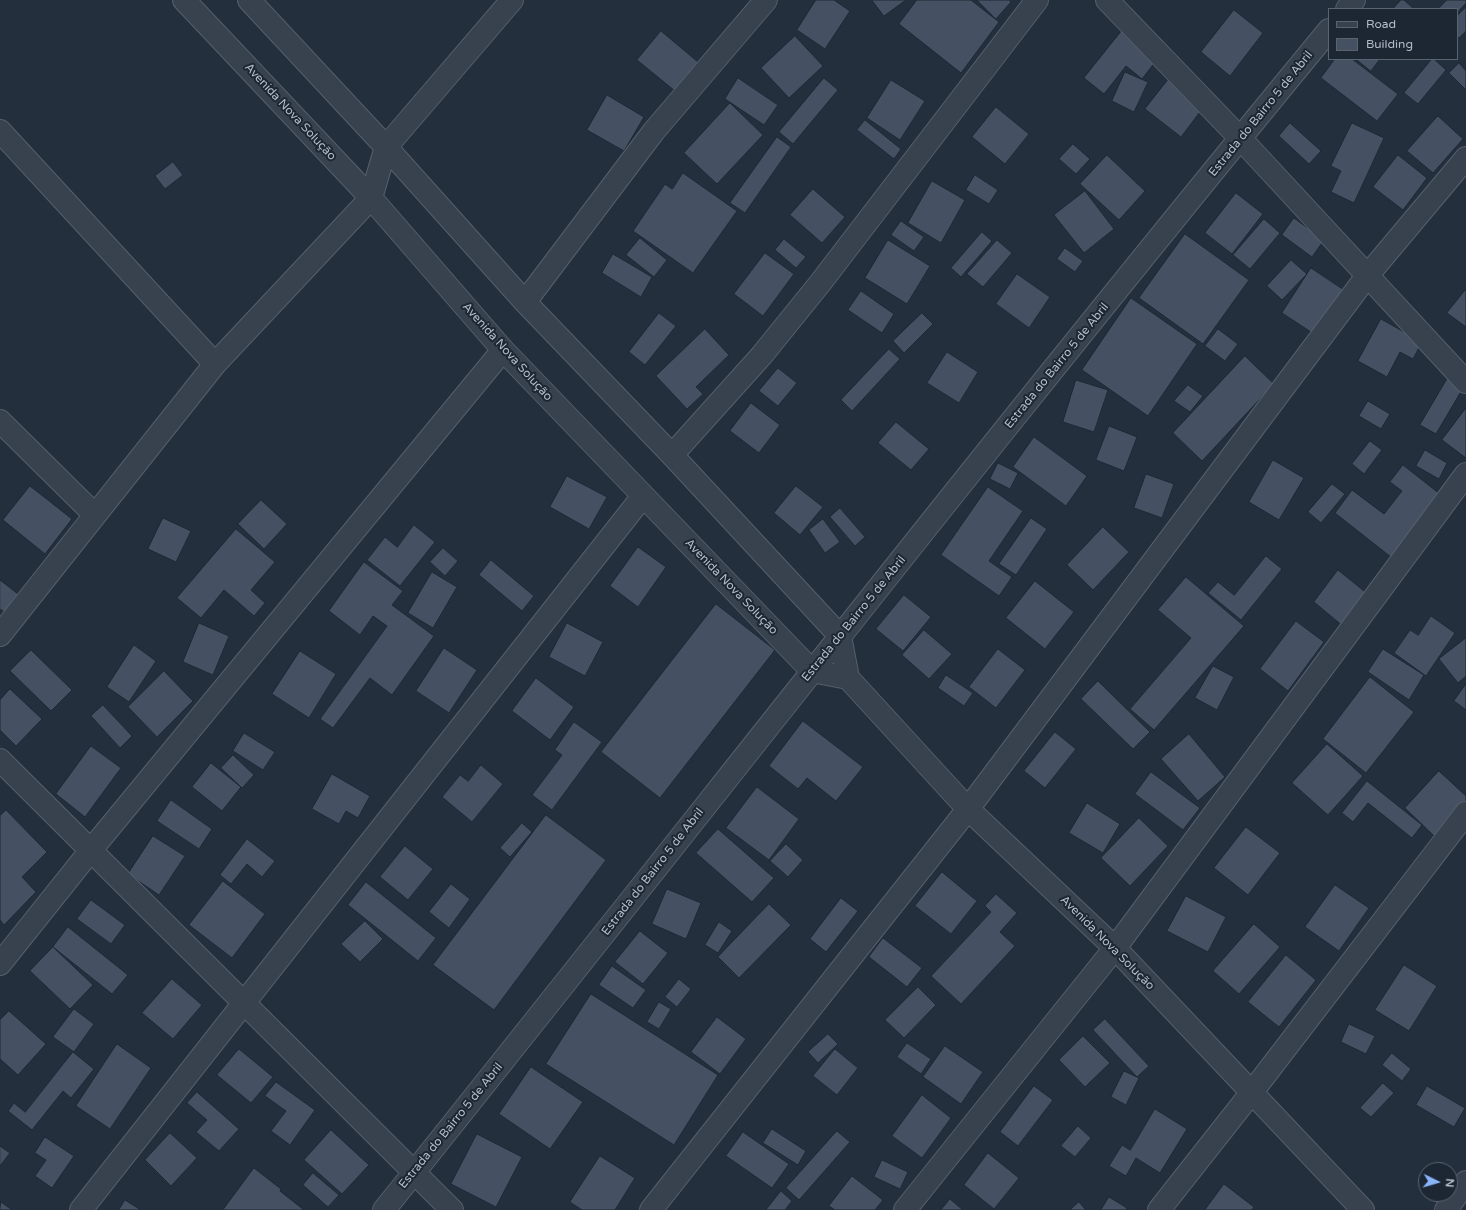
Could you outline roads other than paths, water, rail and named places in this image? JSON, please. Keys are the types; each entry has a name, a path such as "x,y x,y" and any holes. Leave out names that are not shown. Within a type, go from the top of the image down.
{"street":[{"name":"Avenida Nova Solução","path":"184,0 371,198 503,350 812,671"},
{"path":"249,0 386,147 526,302 672,455 840,636 848,678 812,671"},
{"path":"526,302 654,131 766,0"},
{"path":"672,455 762,355 821,282 1036,0"},
{"path":"1107,0 1240,138 1466,382"},
{"path":"1348,8 1354,0"},
{"path":"0,635 215,364 371,198 386,147 511,1"},
{"name":"Estrada do Bairro 5 de Abril","path":"384,1210 840,636 1240,138 1328,31"},
{"path":"0,131 215,364"},
{"path":"651,1210 968,809 1367,276 1466,158"},
{"path":"0,964 91,850 503,350"},
{"path":"0,421 95,515"},
{"path":"905,1210 1115,948 1466,474"},
{"path":"81,1210 643,496"},
{"name":"Avenida Nova Solução","path":"848,678 968,809 1115,948 1363,1210"},
{"path":"0,760 452,1210"},
{"path":"1159,1210 1252,1092 1466,813"},
{"path":"1446,1210 1466,1182"}]}
